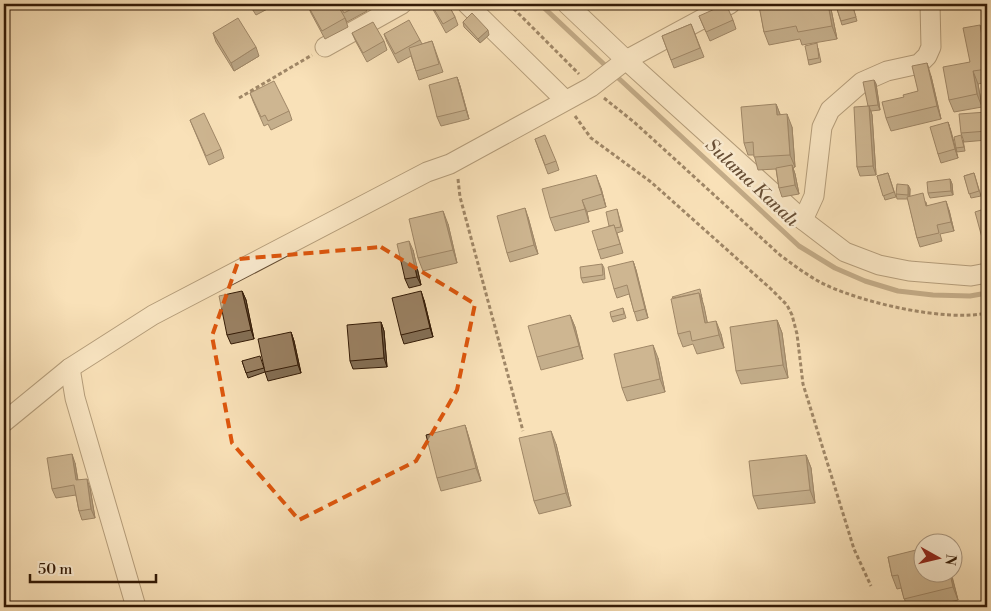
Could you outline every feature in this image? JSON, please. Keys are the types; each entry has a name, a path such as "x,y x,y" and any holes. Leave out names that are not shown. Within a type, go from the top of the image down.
{"street":[{"path":"325,47 402,4"},
{"path":"467,4 565,100"},
{"path":"567,4 622,63 803,220 845,252 879,265 909,271 971,276 987,273"},
{"path":"4,422 70,368 153,316 427,172 456,161 595,85 622,63 730,4"},
{"path":"803,220 814,196 822,127 830,110 862,82 887,71 919,64 927,56 932,47 930,4"},
{"path":"70,368 74,398 136,607"}],"path":[{"path":"509,4 634,122 780,255 804,273 851,296 878,303 941,314 980,315 987,313"},
{"path":"239,98 325,47"},
{"path":"565,100 591,138 651,182 787,305 797,334 803,384 854,548 871,586"},
{"path":"456,161 460,197 523,431"}],"highlighted area":[{"path":"381,247 475,304 457,390 416,461 299,520 232,443 212,336 239,259"}],"building":[{"path":"307,4 337,4 345,18 322,31"},
{"path":"339,4 361,4 344,13"},
{"path":"431,4 448,4 455,17 443,24"},
{"path":"726,4 733,20 706,32 699,16"},
{"path":"769,4 828,4 832,26 798,32 796,26 764,32 759,6"},
{"path":"852,4 856,17 841,21 837,9"},
{"path":"472,13 488,30 478,39 463,22"},
{"path":"238,18 256,47 231,63 213,33"},
{"path":"409,20 420,40 395,54 384,34"},
{"path":"373,22 384,41 363,53 352,33"},
{"path":"691,24 700,48 671,60 662,36"},
{"path":"980,25 987,69 973,71 977,94 949,100 943,67 970,62 963,28"},
{"path":"432,41 439,64 416,71 409,48"},
{"path":"817,43 819,58 808,60 805,46"},
{"path":"927,63 937,106 886,118 882,102 904,97 903,95 918,91 912,66"},
{"path":"457,77 466,110 437,117 429,85"},
{"path":"874,80 878,105 868,106 863,82"},
{"path":"274,81 289,111 268,121 265,115 261,117 250,93"},
{"path":"776,104 777,115 787,114 790,155 754,157 753,142 744,143 741,107"},
{"path":"869,106 873,166 857,167 854,107"},
{"path":"987,112 987,131 961,133 959,114"},
{"path":"204,113 221,149 206,156 190,120"},
{"path":"948,122 955,149 938,154 930,127"},
{"path":"545,135 556,161 545,165 535,139"},
{"path":"961,135 964,147 956,148 954,137"},
{"path":"792,165 795,185 779,188 776,168"},
{"path":"888,173 894,192 883,196 877,176"},
{"path":"974,173 979,191 969,194 964,176"},
{"path":"596,175 602,194 582,200 585,209 550,218 542,189"},
{"path":"950,179 951,191 928,193 927,182"},
{"path":"897,184 908,185 908,195 896,194"},
{"path":"923,193 926,206 946,201 951,222 937,225 939,233 917,238 907,197"},
{"path":"525,208 534,245 507,253 497,216"},
{"path":"987,208 987,245 984,245 975,212"},
{"path":"617,209 621,227 615,228 614,225 609,226 606,212"},
{"path":"443,211 453,250 418,258 409,219"},
{"path":"614,225 620,244 598,250 592,231"},
{"path":"409,241 417,277 405,279 397,244"},
{"path":"633,261 645,309 634,312 627,285 614,289 608,267"},
{"path":"602,264 603,275 581,278 580,267"},
{"path":"700,289 702,299 699,293 672,297"},
{"path":"242,291 251,330 227,335 219,296"},
{"path":"421,291 430,328 401,335 392,298"},
{"path":"699,293 705,323 716,321 719,335 692,341 690,331 678,334 671,299"},
{"path":"623,308 624,314 611,317 610,312"},
{"path":"570,315 579,346 537,357 528,326"},
{"path":"777,320 783,365 736,371 730,327"},
{"path":"381,322 384,358 350,361 347,325"},
{"path":"291,332 298,365 265,372 258,339"},
{"path":"653,345 660,379 622,388 614,354"},
{"path":"260,356 264,368 246,373 242,361"},
{"path":"465,425 476,468 437,478 426,435"},
{"path":"551,431 566,493 534,501 519,438"},
{"path":"72,454 76,480 87,479 91,509 79,511 74,485 52,489 47,458"},
{"path":"806,455 810,490 753,496 749,461"},
{"path":"914,550 914,584 952,584 953,587 904,599 898,575 892,576 888,557"}],"waterway":[{"name":"Sulama Kanalı","path":"540,4 608,68"},
{"name":"Sulama Kanalı","path":"614,74 799,246 835,268 865,281 898,291 933,295 970,296 987,293"}]}
